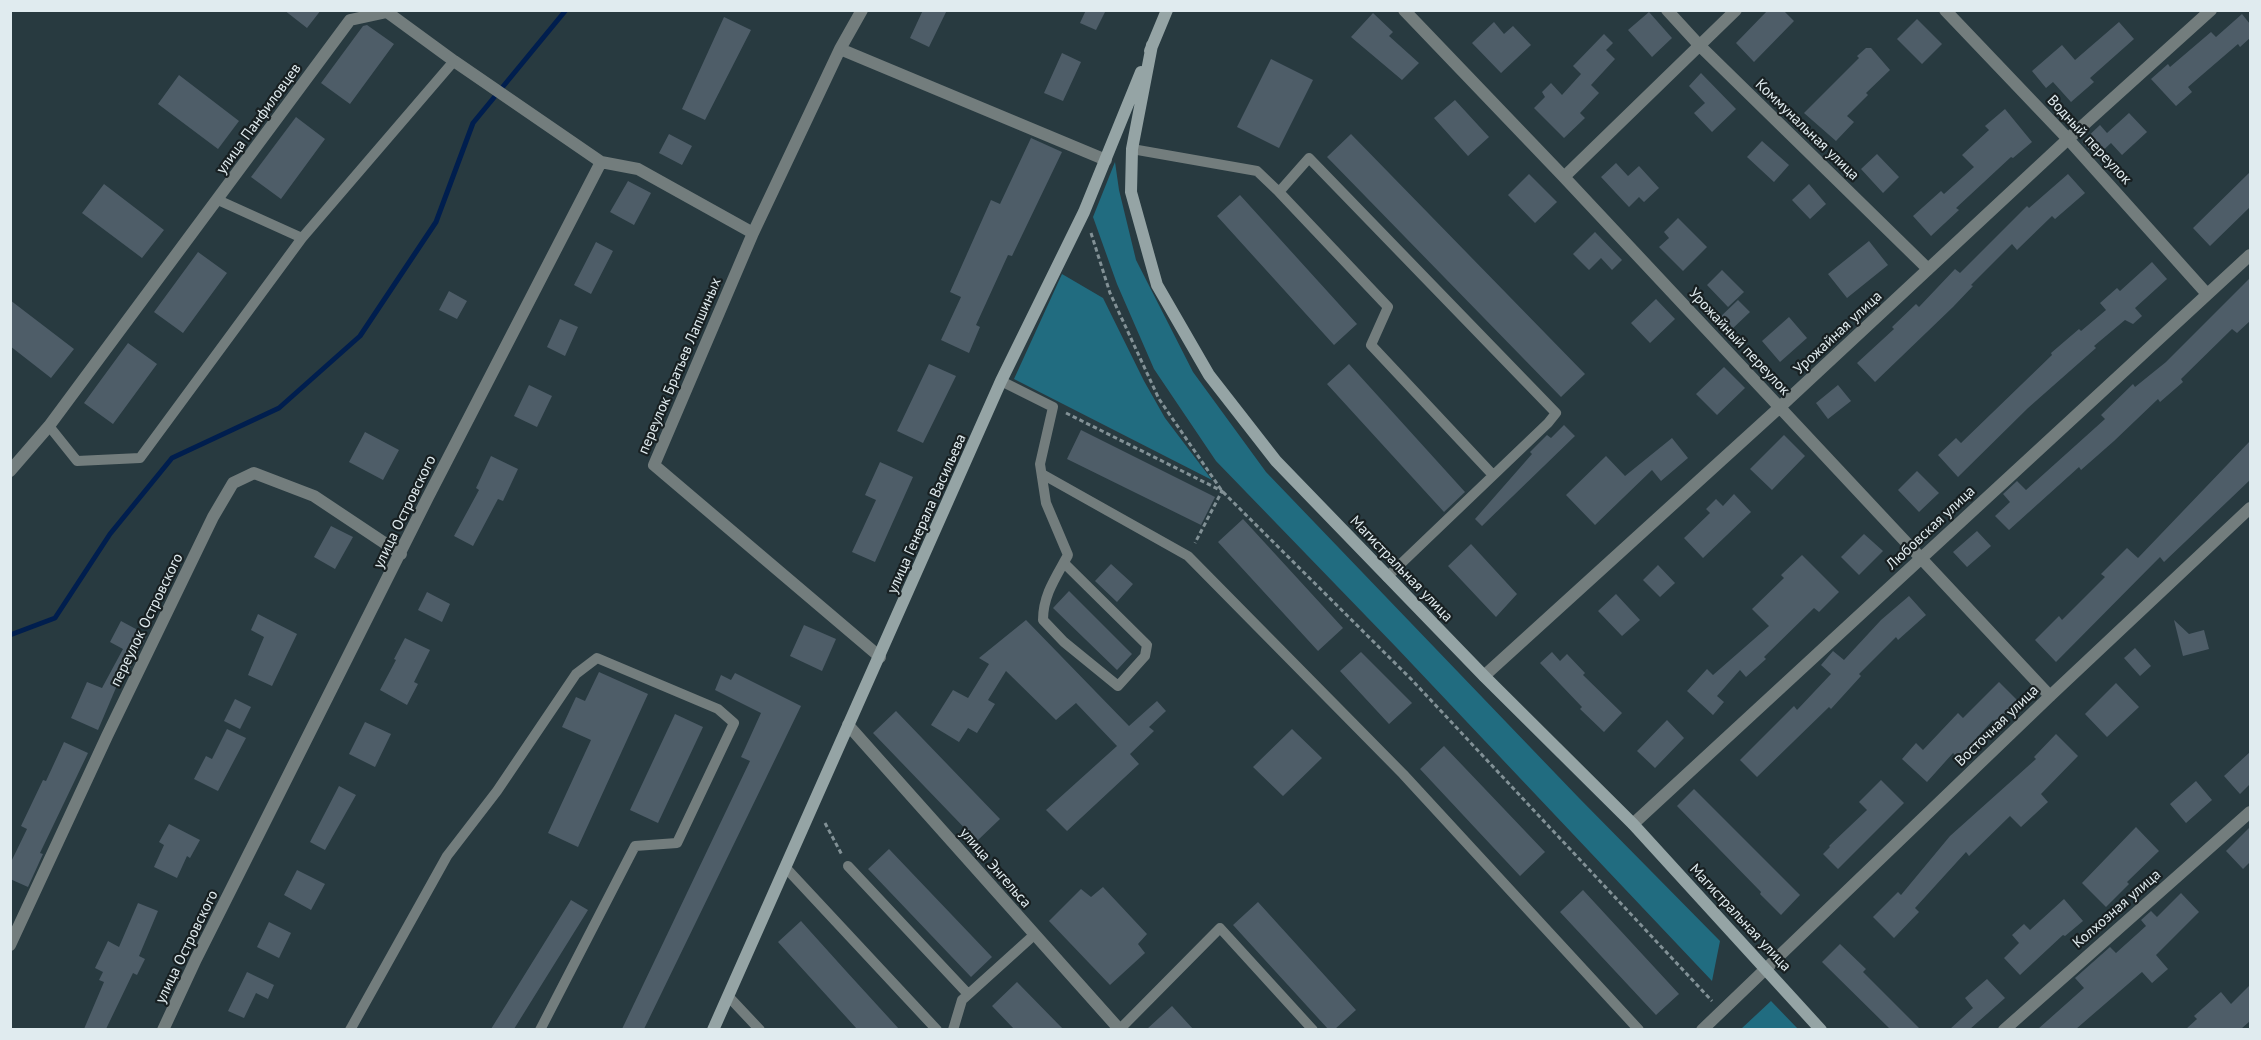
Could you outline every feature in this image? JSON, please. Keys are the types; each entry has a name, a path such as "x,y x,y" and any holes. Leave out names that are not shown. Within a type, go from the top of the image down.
{"main road":[{"name":"улица Генерала Васильева","path":"713,1029 1001,381 1084,212 1167,10"},
{"name":"Магистральная улица","path":"1152,45 1132,149 1131,192 1157,285 1209,375 1276,461 1484,676 1633,824 1821,1029"}],"street":[{"name":"переулок Братьев Лапшиных","path":"862,10 840,49 753,233 654,465 880,657"},
{"name":"Урожайный переулок","path":"1404,10 1564,177 2049,696"},
{"name":"Коммунальная улица","path":"1667,10 1700,46 1928,269"},
{"path":"1564,177 1736,10"},
{"name":"Водный переулок","path":"1945,10 2068,138 2207,294"},
{"name":"Урожайная улица","path":"1484,676 1780,407 2068,138 2210,11"},
{"name":"улица Панфиловцев","path":"10,471 49,426 350,20 387,12 453,61 600,162"},
{"path":"840,49 1106,160"},
{"path":"600,162 638,169 753,233"},
{"name":"улица Островского","path":"163,1029 434,487 600,162"},
{"name":"Любовская улица","path":"1633,824 2250,255"},
{"name":"переулок Островского","path":"10,945 107,736 213,517 233,483 255,473 314,496 401,554"},
{"name":"Восточная улица","path":"1702,1029 2049,696 2250,508"},
{"name":"улица Энгельса","path":"848,725 1120,1029"},
{"name":"Колхозная улица","path":"2004,1029 2250,812"}],"lane":[{"path":"49,426 77,461 140,458 302,238 453,61"},
{"path":"1132,149 1257,171 1280,192 1388,307 1371,345 1492,474"},
{"path":"1280,192 1309,158 1556,413 1387,577"},
{"path":"218,200 302,238"},
{"path":"1001,381 1053,407 1040,464 1041,474 1046,503 1068,555 1043,603 1043,620 1064,642 1118,686 1145,656 1147,645 1064,563"},
{"path":"1041,474 1188,555 1403,774 1638,1029"},
{"path":"350,1029 447,856 497,791 576,674 597,658 717,709 734,723 677,843 635,846 540,1029"},
{"path":"848,866 968,994"},
{"path":"785,867 937,1029"},
{"path":"1120,1029 1220,928 1313,1029"},
{"path":"952,1029 962,1000 1034,935"},
{"path":"728,996 760,1029"}],"path":[{"path":"1084,212 1110,293 1159,399 1222,490 1412,680 1722,1011"},
{"path":"1053,407 1222,490"},
{"path":"1188,555 1222,490"},
{"path":"825,823 848,866"}],"shaded area":[{"path":"1115,162 1119,190 1136,260 1193,372 1266,472 1579,798 1720,941 1712,981 1396,647 1216,461 1154,369 1117,284 1093,217"},
{"path":"1062,274 1103,298 1165,418 1212,480 1014,379"},
{"path":"1771,1001 1798,1029 1741,1029"}],"building":[{"path":"284,10 321,10 307,28"},
{"path":"923,10 947,10 929,47 910,38"},
{"path":"1086,10 1106,10 1096,30 1080,23"},
{"path":"1768,10 1783,10 1794,21 1754,62 1736,43"},
{"path":"1649,12 1672,38 1652,57 1628,30"},
{"path":"1373,13 1393,32 1389,36 1419,63 1402,80 1351,37"},
{"path":"2242,14 2250,24 2250,38 2240,47 2238,44 2188,87 2192,92 2176,106 2151,79 2168,64 2170,67 2211,32 2216,37"},
{"path":"724,17 751,30 705,120 682,109"},
{"path":"1917,19 1942,44 1922,64 1897,39"},
{"path":"1494,22 1504,34 1513,26 1531,45 1501,73 1472,43"},
{"path":"2119,22 2134,39 2090,78 2094,82 2071,102 2053,82 2046,88 2032,71 2062,45 2075,60"},
{"path":"367,25 394,44 350,104 321,83 363,26"},
{"path":"1604,34 1613,43 1606,50 1615,59 1591,85 1599,93 1580,113 1585,118 1564,138 1534,108 1545,97 1542,92 1551,83 1562,95 1581,74 1573,66"},
{"path":"1866,48 1871,48 1890,70 1866,93 1868,95 1847,116 1854,122 1836,141 1804,113 1859,58 1857,56"},
{"path":"1062,53 1081,62 1063,101 1044,93"},
{"path":"1271,59 1313,80 1279,148 1237,127"},
{"path":"1701,73 1736,109 1712,132 1694,113 1705,103 1689,86"},
{"path":"179,75 239,121 218,149 158,104"},
{"path":"1455,100 1489,137 1468,156 1434,118"},
{"path":"2005,109 2032,142 2013,158 2011,157 1956,208 1959,210 1931,236 1913,216 1941,191 1944,194 1974,167 1962,155 1989,130 1985,126"},
{"path":"2129,113 2147,132 2122,155 2111,143 2096,157 2082,142 2100,125 2107,133"},
{"path":"296,117 325,139 281,199 251,177"},
{"path":"669,134 692,146 682,165 659,153"},
{"path":"1351,134 1585,374 1561,397 1327,157"},
{"path":"1031,138 1062,152 1012,256 1008,255 976,325 980,327 969,353 941,340 961,297 950,292 991,200 1000,204"},
{"path":"1762,141 1789,165 1774,182 1747,157"},
{"path":"1877,154 1899,177 1883,193 1861,169"},
{"path":"1616,163 1628,176 1639,166 1659,188 1644,202 1639,197 1629,207 1601,177"},
{"path":"2250,172 2250,207 2210,246 2193,228"},
{"path":"1529,174 1557,202 1535,223 1508,195"},
{"path":"2068,174 2085,193 2055,219 2052,216 2017,250 2012,244 1971,285 1973,286 1953,307 1875,382 1857,363 1894,329 1892,327 1916,304 1919,307 1955,269 1960,273 2027,206 2029,208"},
{"path":"628,181 651,193 634,225 610,212"},
{"path":"104,184 164,230 142,258 82,213"},
{"path":"1809,184 1826,204 1810,219 1792,200"},
{"path":"1240,195 1357,324 1334,345 1217,216"},
{"path":"1678,218 1707,247 1683,271 1659,247 1669,238 1664,232"},
{"path":"1595,232 1622,260 1612,270 1601,258 1589,270 1573,254"},
{"path":"1869,241 1888,265 1847,298 1828,274"},
{"path":"596,242 613,251 591,294 574,285"},
{"path":"198,252 227,273 183,333 154,312"},
{"path":"2152,262 2167,279 2135,308 2142,316 2133,324 2125,320 2094,346 2096,348 2028,408 1958,477 1938,455 1956,438 1961,443 2052,355 2051,353 2106,310 2100,303 2117,288 2120,291"},
{"path":"1722,270 1744,292 1728,307 1707,285"},
{"path":"2250,278 2250,321 2237,333 2232,329 2181,379 2183,382 2160,402 2158,399 2114,441 2081,470 2079,467 2009,530 1995,516 2010,502 2003,494 2017,481 2026,490 2105,419 2101,415 2133,384 2135,387 2166,362"},
{"path":"449,291 467,301 457,319 439,310"},
{"path":"1656,299 1675,319 1650,343 1631,323"},
{"path":"10,300 74,349 51,378 10,346"},
{"path":"1738,300 1750,312 1730,331 1718,319"},
{"path":"1789,317 1807,338 1780,362 1762,341"},
{"path":"560,319 578,327 565,356 547,347"},
{"path":"128,343 157,364 113,424 84,403"},
{"path":"929,364 956,376 923,443 897,431"},
{"path":"1349,364 1465,492 1444,512 1327,384"},
{"path":"1724,367 1745,388 1717,415 1696,394"},
{"path":"529,385 552,396 537,427 514,416"},
{"path":"1838,385 1851,401 1828,419 1816,403"},
{"path":"1564,425 1575,436 1482,526 1475,519 1532,454 1530,452 1547,435 1551,438"},
{"path":"1081,430 1215,497 1201,525 1067,459"},
{"path":"365,432 399,450 383,480 349,462"},
{"path":"1784,435 1805,456 1772,490 1750,469"},
{"path":"1672,438 1688,458 1661,481 1652,470 1595,525 1566,495 1606,456 1625,476"},
{"path":"2250,441 2250,480 2164,562 2160,557 2056,662 2035,640 2059,616 2062,620 2105,577 2101,574 2127,548 2138,558"},
{"path":"491,456 518,469 503,501 498,499 473,546 454,536 479,490 476,488"},
{"path":"880,462 913,477 875,562 852,552 876,500 865,495"},
{"path":"1917,471 1939,493 1919,512 1898,490"},
{"path":"1734,494 1751,512 1703,558 1684,538 1710,513 1706,509 1716,499 1723,506"},
{"path":"1243,519 1343,628 1318,651 1218,542"},
{"path":"331,526 353,537 335,569 314,557"},
{"path":"1977,531 1991,546 1967,567 1953,552"},
{"path":"1864,534 1883,551 1859,575 1841,557"},
{"path":"1471,544 1517,594 1496,617 1448,566"},
{"path":"1802,555 1839,592 1819,612 1814,608 1746,677 1740,670 1717,696 1724,702 1713,715 1687,691 1707,669 1713,675 1769,626 1752,609 1784,578 1781,575"},
{"path":"1111,564 1133,584 1117,602 1095,581"},
{"path":"1658,565 1675,583 1660,597 1643,580"},
{"path":"1069,591 1132,654 1117,670 1053,608"},
{"path":"427,592 450,604 442,622 418,610"},
{"path":"1616,594 1640,620 1622,636 1598,611"},
{"path":"1909,596 1926,615 1898,640 1896,637 1859,674 1861,676 1831,709 1829,707 1757,777 1740,760 1794,706 1797,710 1831,674 1821,665 1833,651 1844,660 1881,620"},
{"path":"258,614 297,634 272,686 248,675 264,637 251,630"},
{"path":"1026,620 1129,726 1157,701 1166,711 1149,727 1154,731 1130,754 1139,764 1067,831 1046,810 1117,746 1076,703 1056,720 1006,671 988,700 995,704 977,733 968,728 959,742 931,725 953,690 968,698 989,664 979,658"},
{"path":"2174,620 2189,634 2204,630 2209,649 2183,656"},
{"path":"121,621 147,635 125,678 121,676 98,730 71,718 87,682 102,688 123,649 110,642"},
{"path":"804,625 836,639 822,671 790,656"},
{"path":"405,638 430,650 414,682 418,684 407,705 380,690"},
{"path":"2135,648 2151,666 2140,676 2124,658"},
{"path":"1361,652 1412,703 1389,724 1340,671"},
{"path":"1552,652 1560,661 1567,654 1585,673 1583,675 1622,713 1604,732 1580,709 1582,707 1540,663"},
{"path":"599,672 648,694 578,847 548,833 591,740 562,727 576,697 585,701"},
{"path":"735,673 801,706 644,1029 622,1029 750,761 741,757 761,713 715,690 721,675 731,680"},
{"path":"1999,682 2018,701 1996,723 1993,720 1958,758 1953,753 1927,782 1902,759 1916,743 1923,750 1958,713 1963,718"},
{"path":"2116,683 2139,707 2107,737 2085,714"},
{"path":"235,699 251,707 240,729 224,721"},
{"path":"896,711 1000,819 977,841 873,733"},
{"path":"675,714 703,727 658,823 630,810"},
{"path":"1667,720 1684,738 1655,768 1637,751"},
{"path":"365,722 391,734 375,767 349,754"},
{"path":"227,729 246,738 218,791 194,779 206,756 212,759"},
{"path":"1292,729 1322,758 1283,796 1253,767"},
{"path":"2056,734 2078,756 2041,794 2048,802 2021,827 2010,816 1969,856 1966,852 1915,908 1919,912 1894,938 1873,917 1898,892 1901,895 1950,836 2036,759 2034,757"},
{"path":"64,742 88,753 40,853 43,854 28,887 10,879 10,864 27,829 21,826"},
{"path":"1444,746 1545,852 1520,876 1420,769"},
{"path":"2250,752 2250,784 2240,794 2224,776"},
{"path":"1881,780 1904,803 1838,869 1823,854 1867,810 1859,802"},
{"path":"2196,781 2212,800 2186,823 2170,804"},
{"path":"339,786 356,795 325,850 310,842"},
{"path":"1694,789 1800,895 1781,915 1677,806"},
{"path":"169,824 200,840 190,858 187,856 177,878 154,867 164,845 159,842"},
{"path":"2136,827 2159,851 2127,882 2129,884 2106,907 2082,883"},
{"path":"2250,827 2250,862 2243,869 2226,851"},
{"path":"889,849 992,957 971,977 868,869"},
{"path":"297,870 325,884 311,910 284,895"},
{"path":"1103,887 1147,934 1138,944 1145,953 1110,985 1049,921 1081,889 1091,897"},
{"path":"1583,890 1679,994 1656,1015 1560,912"},
{"path":"2181,893 2199,912 2156,955 2168,969 2152,983 2142,972 2076,1029 2038,1029 2084,988 2075,978 2110,947 2116,953 2146,926 2141,920 2151,911 2157,917"},
{"path":"2064,899 2083,921 2065,936 2063,935 2020,975 2004,958 2019,943 2012,935 2024,924 2030,930"},
{"path":"571,900 588,910 514,1029 491,1029"},
{"path":"1258,902 1356,1010 1335,1029 1328,1029 1233,925"},
{"path":"138,903 158,911 139,956 145,959 137,975 133,973 106,1029 84,1029 104,982 99,980 103,972 95,968 108,941 119,947"},
{"path":"801,921 899,1029 857,1029 778,942"},
{"path":"269,922 291,933 279,958 257,947"},
{"path":"1840,944 1866,969 1863,972 1920,1029 1890,1029 1822,962"},
{"path":"247,972 274,985 268,999 256,993 244,1018 228,1011"},
{"path":"1987,979 2005,998 1970,1029 1950,1029 1973,1008 1965,998"},
{"path":"1017,982 1063,1029 1014,1029 992,1006"},
{"path":"2250,985 2250,1021 2241,1029 2186,1029 2197,1019 2194,1016 2221,992 2231,1004"},
{"path":"1172,1006 1193,1029 1147,1029"}],"waterway":[{"path":"10,635 55,618 110,534 172,458 279,408 360,336 436,222 473,123 566,10"}]}
